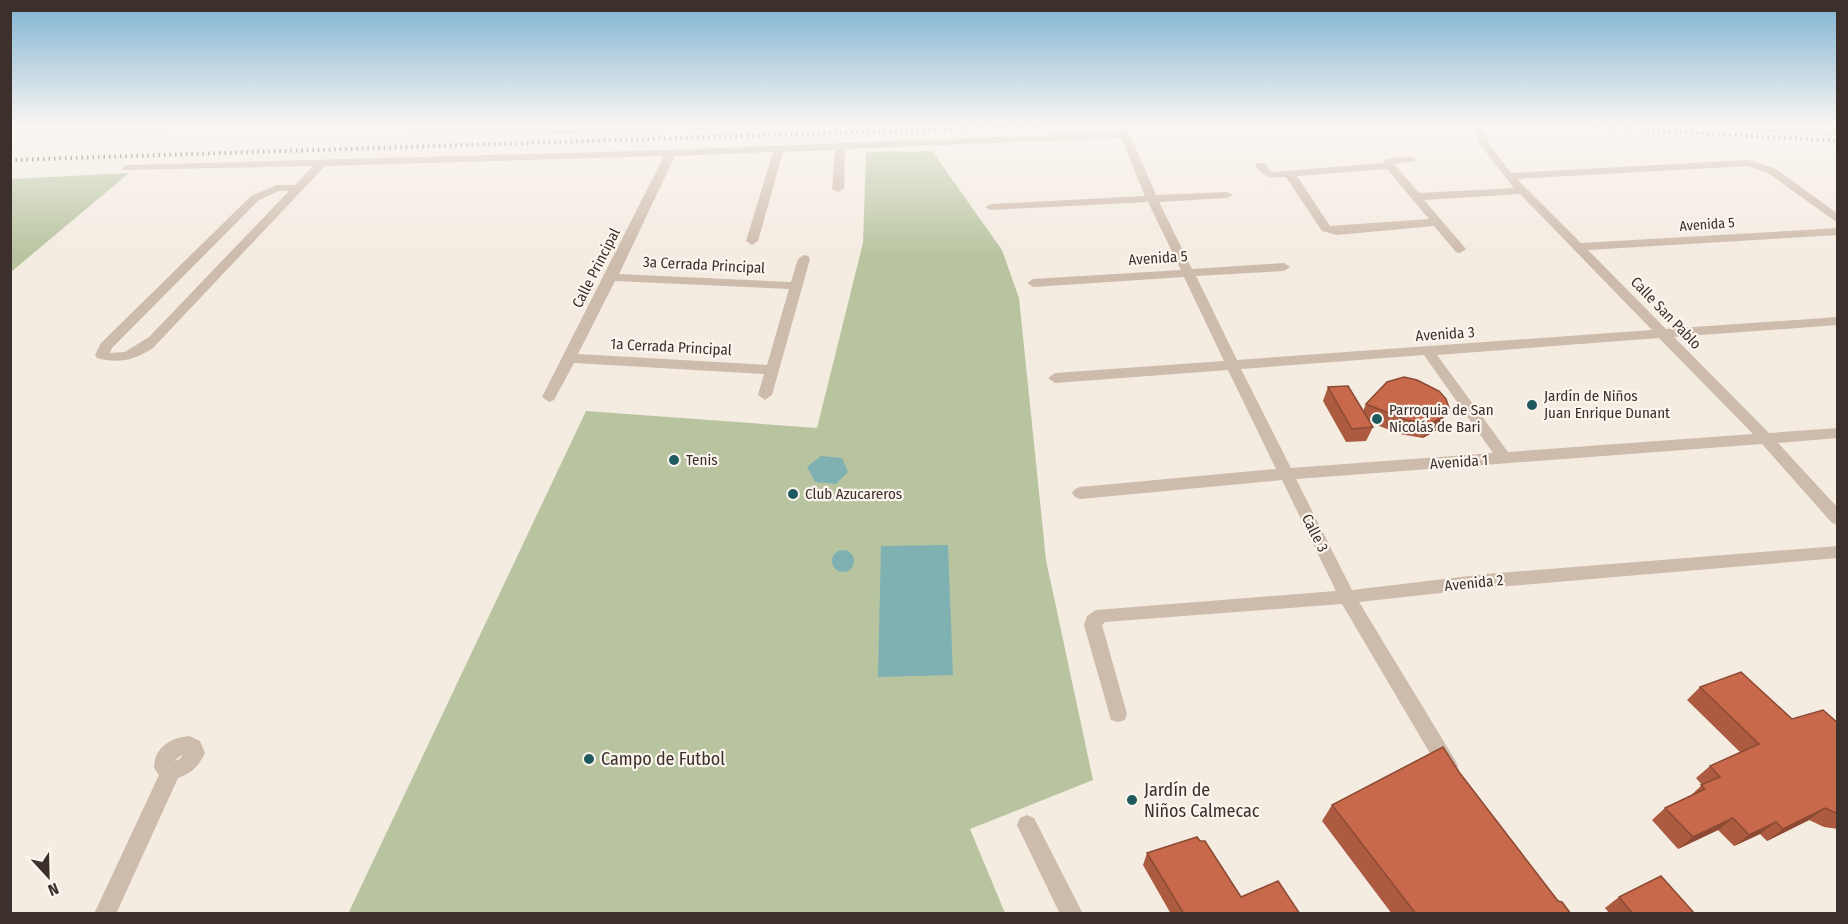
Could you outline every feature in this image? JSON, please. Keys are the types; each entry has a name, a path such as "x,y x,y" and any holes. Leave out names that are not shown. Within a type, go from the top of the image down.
{"street":[{"path":"299,188 277,188 255,198 106,345 102,355 123,357 144,349 299,188 316,169"},
{"name":"Calle Principal","path":"549,397 663,169"},
{"path":"752,241 773,169"},
{"path":"838,189 839,169"},
{"name":"Calle 3","path":"1139,169 1285,474 1347,597 1455,781"},
{"path":"1263,169 1271,175 1336,169"},
{"path":"1392,169 1460,249"},
{"name":"Calle San Pablo","path":"1503,169 1767,440 1838,519"},
{"path":"1508,176 1636,169"},
{"path":"1768,169 1838,220"},
{"path":"1288,172 1326,229 1336,231 1436,222"},
{"path":"1415,197 1522,191"},
{"path":"991,207 1227,195"},
{"name":"Avenida 5","path":"1579,248 1838,231"},
{"path":"765,395 804,259"},
{"name":"Avenida 5","path":"1033,283 1284,267"},
{"name":"3a Cerrada Principal","path":"611,277 796,286"},
{"name":"Avenida 3","path":"1055,378 1838,321"},
{"path":"1428,352 1505,459"},
{"name":"1a Cerrada Principal","path":"569,358 772,370"},
{"name":"Avenida 1","path":"1080,493 1285,474 1838,433"},
{"name":"Avenida 2","path":"1118,714 1093,625 1096,617 1347,597 1497,580 1838,552"},
{"path":"105,914 171,771"},
{"path":"1028,825 1072,914"}],"green space":[{"name":"Club Azucareros","path":"865,169 945,169 1002,250 1019,298 1046,560 1093,780 970,829 1005,913 348,914 586,411 817,428 863,243"},
{"path":"129,173 11,272 11,179"}],"water":[{"path":"821,456 842,458 848,472 836,484 815,482 807,467"},
{"path":"948,545 953,675 878,677 881,546"},
{"path":"843,550 853,557 854,561 847,571 843,572 833,565 832,561 839,551"}],"building":[{"path":"1404,377 1417,380 1439,391 1446,399 1449,408 1444,416 1430,424 1407,420 1366,404 1387,382"},
{"path":"1348,386 1373,427 1352,429 1328,387"},
{"path":"1741,672 1792,719 1823,710 1838,723 1838,814 1825,808 1783,829 1776,822 1749,835 1733,818 1693,837 1665,808 1705,789 1701,785 1720,777 1710,766 1759,744 1700,687"},
{"path":"1443,747 1459,772 1558,901 1562,902 1571,914 1416,914 1332,805"},
{"path":"1197,837 1200,841 1205,841 1241,897 1278,881 1300,914 1184,914 1147,853"},
{"path":"1661,876 1695,914 1633,914 1619,897"}],"place":[{"name":"Jardín de Niños Juan Enrique Dunant","path":"1532,405"},
{"name":"Parroquia de San Nicolás de Bari","path":"1377,419"},
{"name":"Tenis","path":"674,460"},
{"name":"Club Azucareros","path":"793,494"},
{"name":"Campo de Futbol","path":"589,759"},
{"name":"Jardín de Niños Calmecac","path":"1132,800"}]}
